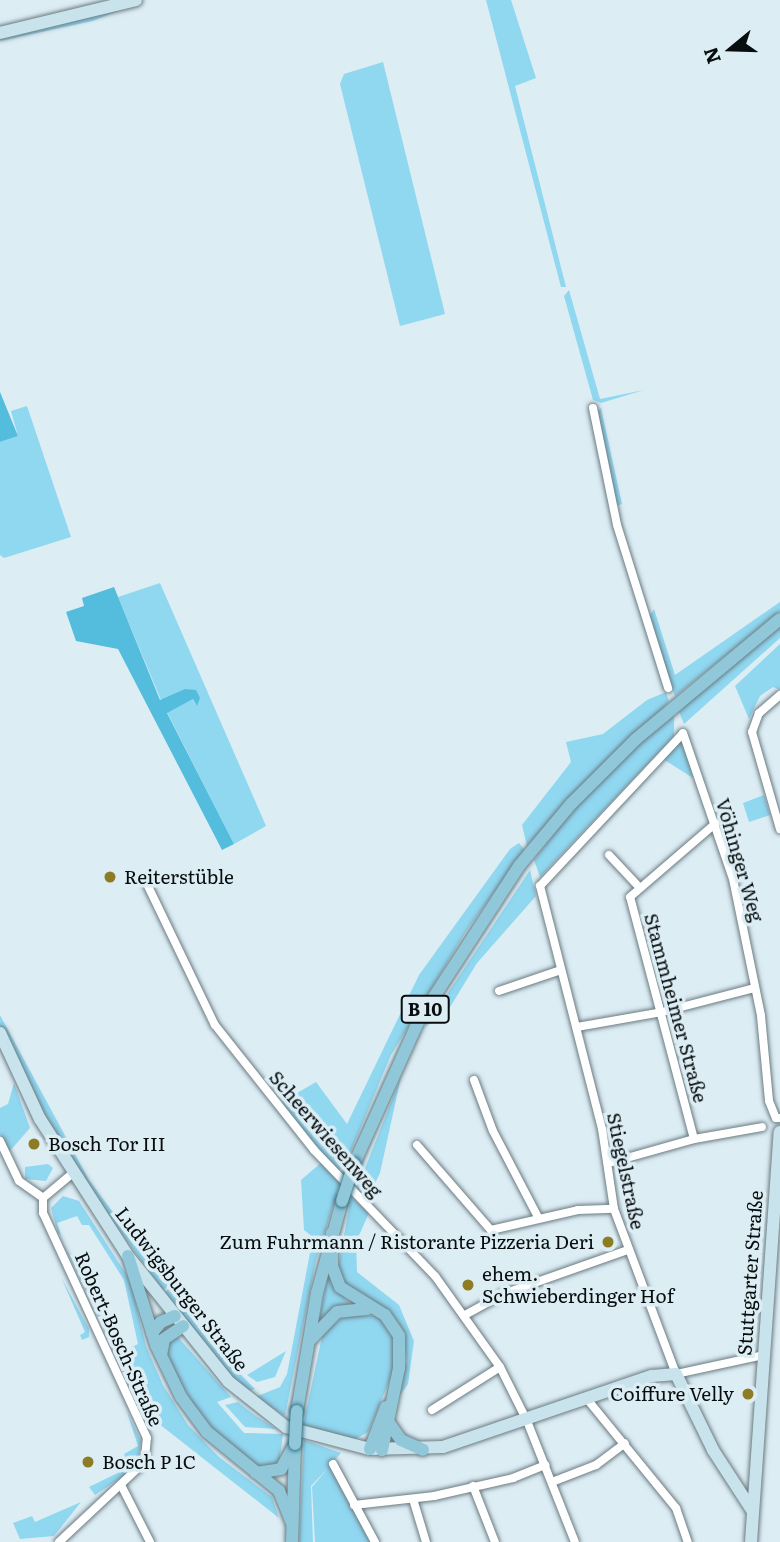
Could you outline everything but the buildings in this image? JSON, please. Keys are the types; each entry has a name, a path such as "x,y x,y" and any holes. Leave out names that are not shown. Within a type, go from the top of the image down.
{"main road":[{"name":"B 10","path":"292,1542 297,1411 308,1342 332,1233 354,1164 419,1020 519,866 541,840 663,716 780,619"},
{"path":"332,1233 336,1280 352,1299 377,1311 393,1323 400,1346 376,1449"},
{"path":"128,1256 152,1333 181,1397 207,1432 282,1496 292,1523"},
{"path":"308,1342 337,1312 353,1308 377,1311"},
{"path":"152,1333 160,1322 179,1321"},
{"path":"161,1355 164,1339 179,1321"},
{"path":"376,1449 387,1420 388,1404"},
{"path":"387,1420 401,1440 423,1450"},
{"path":"256,1472 281,1469 295,1444"}],"street":[{"path":"0,33 136,0"},
{"path":"593,408 619,532 668,688"},
{"path":"780,695 759,713 752,732 780,829"},
{"name":"Vöhinger Weg","path":"683,733 733,879 755,988 769,1101 780,1118"},
{"name":"Stiegelstraße","path":"676,1374 614,1209 610,1163 540,886 683,733"},
{"name":"Stammheimer Straße","path":"694,1139 630,897 716,823"},
{"name":"Stammheimer Straße","path":"609,855 640,888"},
{"name":"Scheerwiesenweg","path":"148,886 215,1025 314,1150 435,1276 500,1367 527,1421 575,1542"},
{"path":"499,991 561,970"},
{"path":"577,1027 662,1012 755,988"},
{"name":"Ludwigsburger Straße","path":"0,1033 72,1174 128,1256 229,1382 285,1427 376,1449 423,1450 527,1421 652,1376 676,1374"},
{"path":"474,1080 493,1131 539,1219"},
{"path":"610,1163 694,1139 762,1127"},
{"name":"Stuttgarter Straße","path":"751,1542 780,1132"},
{"path":"0,1141 19,1181 43,1198 72,1174"},
{"path":"417,1145 491,1230 578,1210 614,1209"},
{"name":"Robert-Bosch-Straße","path":"43,1198 43,1213 145,1426 145,1459 59,1542"},
{"path":"465,1315 503,1294 628,1251"},
{"path":"752,1510 713,1450 676,1374 764,1355"},
{"path":"432,1410 500,1367"},
{"path":"587,1399 676,1508 688,1542"},
{"path":"552,1482 596,1465 625,1443"},
{"path":"333,1464 375,1542"},
{"path":"355,1505 413,1499 473,1486 545,1465"},
{"path":"121,1485 150,1542"},
{"path":"473,1486 495,1542"},
{"path":"413,1499 426,1542"}],"shaded area":[{"path":"486,0 511,0 536,78 515,86 566,287 561,287"},
{"path":"128,7 93,21 0,41 0,37"},
{"path":"383,62 445,314 400,326 340,84 344,74"},
{"path":"569,290 600,399 644,390 601,403 593,400 564,296"},
{"path":"0,392 18,436 0,442"},
{"path":"27,406 71,537 4,558 0,555 0,442 18,436 11,411"},
{"path":"601,408 622,504 616,506 596,412"},
{"path":"160,583 266,826 234,844 167,712 193,699 196,705 200,698 161,700 118,597"},
{"path":"114,587 160,700 185,689 196,690 200,698 197,706 193,699 167,713 234,844 222,850 118,649 76,641 66,612 84,606 82,598"},
{"path":"780,602 780,612 675,696 648,618 654,609 675,675"},
{"path":"780,625 780,638 684,724 679,712 690,700"},
{"path":"780,644 780,690 773,687 760,696 749,719 735,686"},
{"path":"666,692 669,701 661,711 611,755 527,846 522,825 571,762 566,742 603,734 647,700"},
{"path":"674,716 674,736 540,877 534,860 569,814 637,745"},
{"path":"681,741 685,745 693,778 663,759"},
{"path":"764,795 770,815 749,822 743,803"},
{"path":"519,843 524,849 522,853 465,933 391,1055 346,1163 338,1171 280,1103 316,1082 347,1124 419,975 510,849"},
{"path":"530,870 536,896 477,963 447,1012 425,1027"},
{"path":"0,1015 89,1180 168,1286 163,1290 107,1214 42,1111 0,1027"},
{"path":"401,1077 380,1173 366,1202 356,1191"},
{"path":"14,1083 30,1128 9,1152 0,1134 0,1108 8,1104"},
{"path":"322,1162 340,1182 316,1261 285,1416 255,1397 280,1387 287,1374 313,1237 304,1230 301,1180"},
{"path":"48,1164 53,1168 46,1181 25,1179 25,1167"},
{"path":"63,1196 79,1201 130,1280 146,1346 163,1385 188,1425 219,1457 272,1497 279,1518 158,1423 123,1358 117,1355 64,1245 124,1351 138,1344 124,1280 89,1225 82,1225 77,1216 57,1223 61,1235 58,1233 51,1208"},
{"path":"351,1197 369,1213 356,1242 357,1272 399,1305 414,1341 408,1384 396,1401 407,1361 403,1330 392,1314 343,1282 338,1268"},
{"path":"329,1270 336,1288 350,1304 319,1320"},
{"path":"61,1277 89,1329 89,1337 82,1340 80,1335 85,1332"},
{"path":"170,1288 210,1343 255,1389 246,1392 218,1365 165,1292"},
{"path":"345,1316 375,1316 385,1322 396,1343 392,1375 368,1432 354,1440 303,1426 323,1332"},
{"path":"177,1336 231,1397 217,1402 244,1433 283,1434 279,1464 256,1467 202,1419 166,1358 165,1343"},
{"path":"286,1351 275,1377 257,1382 247,1375"},
{"path":"238,1402 276,1429 245,1427 225,1405"},
{"path":"127,1412 141,1441 139,1455 125,1475 95,1495 89,1487 130,1467 124,1454 138,1446"},
{"path":"304,1440 341,1453 332,1463 374,1542 315,1542 312,1487 328,1468 311,1486 313,1542 299,1542"},
{"path":"81,1502 54,1536 20,1539 13,1523 32,1516 35,1522"}],"place":[{"name":"Reiterstüble","path":"110,877"},
{"name":"Bosch Tor III","path":"34,1144"},
{"name":"Zum Fuhrmann / Ristorante Pizzeria Deri","path":"608,1242"},
{"name":"ehem. Schwieberdinger Hof","path":"468,1285"},
{"name":"Coiffure Velly","path":"748,1394"},
{"name":"Bosch P 1C","path":"88,1462"}]}
